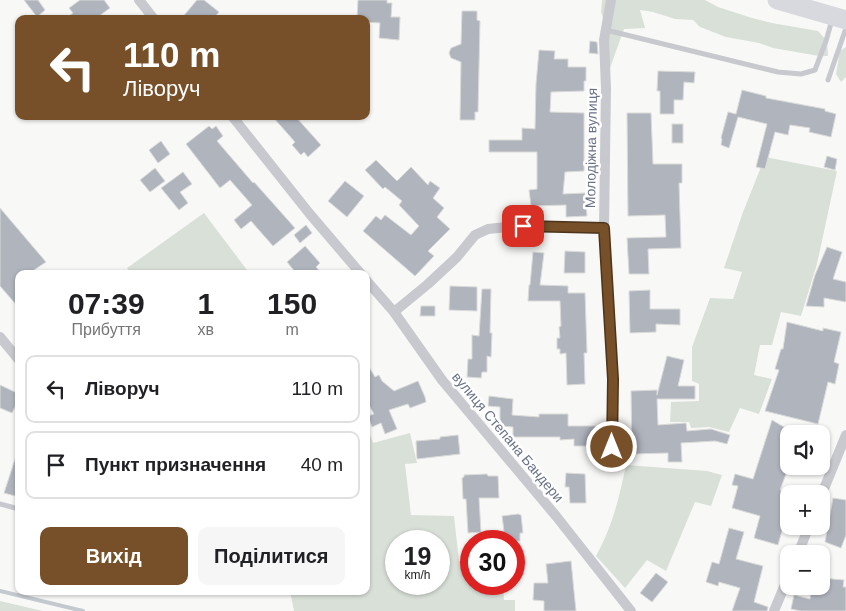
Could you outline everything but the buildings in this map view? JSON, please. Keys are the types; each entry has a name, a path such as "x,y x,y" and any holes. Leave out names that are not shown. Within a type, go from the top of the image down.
{"highway":[{"path":"777,0 842,22"}],"street":[{"path":"139,0 151,15"},
{"name":"Молодіжна вулиця","path":"611,0 604,40 606,88 604,228 613,379 612,447"},
{"path":"235,120 309,213 358,270"},
{"path":"394,312 457,257 475,235 488,229 515,227 604,228"},
{"name":"вулиця Степана Бандери","path":"370,285 394,312 442,380 544,502 631,611"},
{"path":"0,337 15,355"},
{"path":"826,485 846,435"},
{"path":"774,611 781,595"}],"lane":[{"path":"606,30 778,72 801,74 815,70 826,41 842,22"},
{"path":"828,80 842,22"},
{"path":"0,504 15,507"}],"shaded area":[{"path":"602,0 705,0 718,7 752,18 818,31 827,41 828,56 773,48 759,43 726,37 700,27 693,20 675,19 640,10 645,28 624,29 610,68 606,26 601,12"},
{"path":"846,47 846,77 841,82 836,74 840,51"},
{"path":"765,157 837,171 817,264 801,316 781,312 772,345 760,345 754,375 772,379 759,414 740,408 729,432 709,427 691,428 689,422 670,422 671,402 699,401 699,384 692,381 692,347 710,298 733,299 742,272 724,268 743,212"},
{"path":"204,213 247,270 128,270 127,268"},
{"path":"410,433 417,463 405,464 411,515 454,516 460,561 460,595 504,595 504,600 515,600 515,611 294,611 291,595 370,595 370,434 373,443"},
{"path":"626,465 707,471 722,475 711,506 695,502 666,571 647,560 625,588 596,556 611,522"},
{"path":"0,601 4,602 43,611 0,611"}],"waterway":[{"path":"0,591 15,595"},
{"path":"17,595 83,611"}],"route":[{"path":"523,226 572,229 604,228 613,379 612,447"}]}
